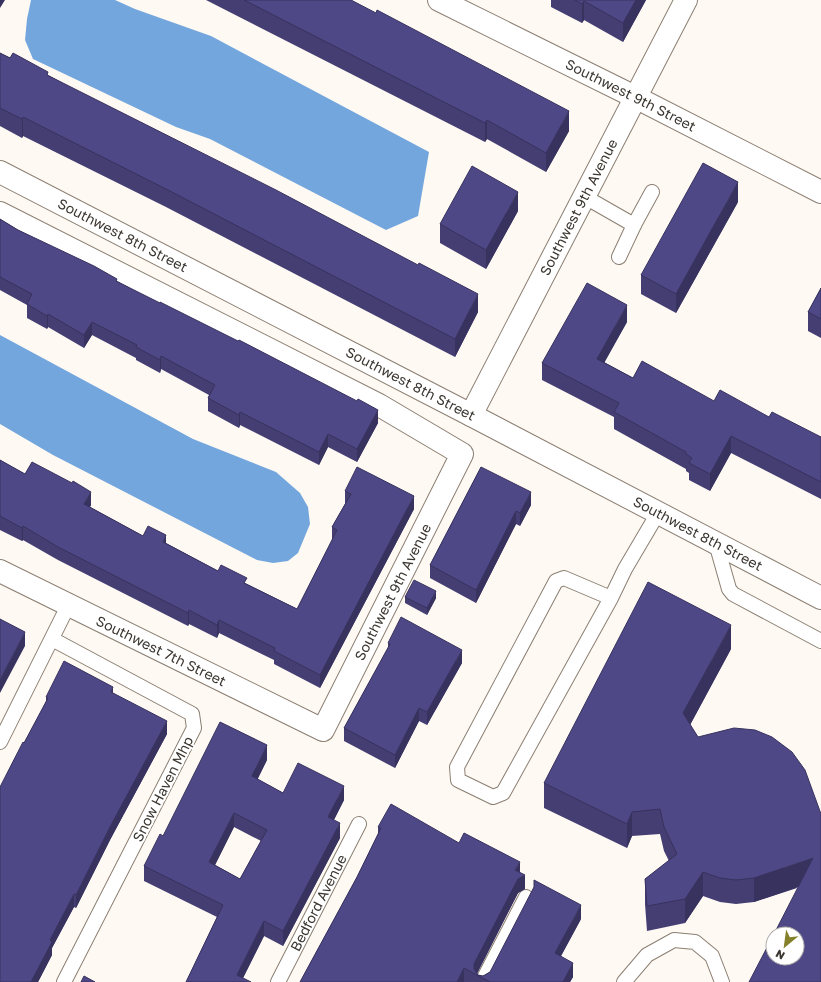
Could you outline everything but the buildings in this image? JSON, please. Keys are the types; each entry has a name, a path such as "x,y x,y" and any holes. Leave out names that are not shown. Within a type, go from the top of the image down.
{"street":[{"name":"Southwest 9th Street","path":"439,0 637,98 821,192"},
{"name":"Southwest 9th Avenue","path":"472,415 637,98 686,0"},
{"name":"Southwest 8th Street","path":"0,172 472,415 821,598"},
{"name":"Southwest 9th Avenue","path":"0,213 379,405 462,454 323,730"},
{"name":"Southwest 7th Street","path":"0,571 68,606 230,683 323,730"}],"lane":[{"path":"619,257 652,192"},
{"path":"585,197 634,225"},
{"path":"611,598 564,578 556,581 457,767 458,780 492,797 503,793 611,598 625,569 658,513"},
{"path":"716,543 729,589 733,594 821,641"},
{"path":"0,742 68,606"},
{"name":"Snow Haven Mhp","path":"52,639 192,714 194,728 64,982"},
{"name":"Bedford Avenue","path":"278,982 359,824"},
{"path":"482,982 526,897"},
{"path":"624,982 647,955 674,940 695,942 712,956 722,982"}],"water":[{"path":"31,0 115,0 135,9 211,36 429,152 418,216 386,230 210,139 176,127 33,59 25,40"},
{"path":"0,335 193,439 276,472 300,493 308,507 310,524 298,553 288,561 273,563 257,560 53,455 0,424"}]}
